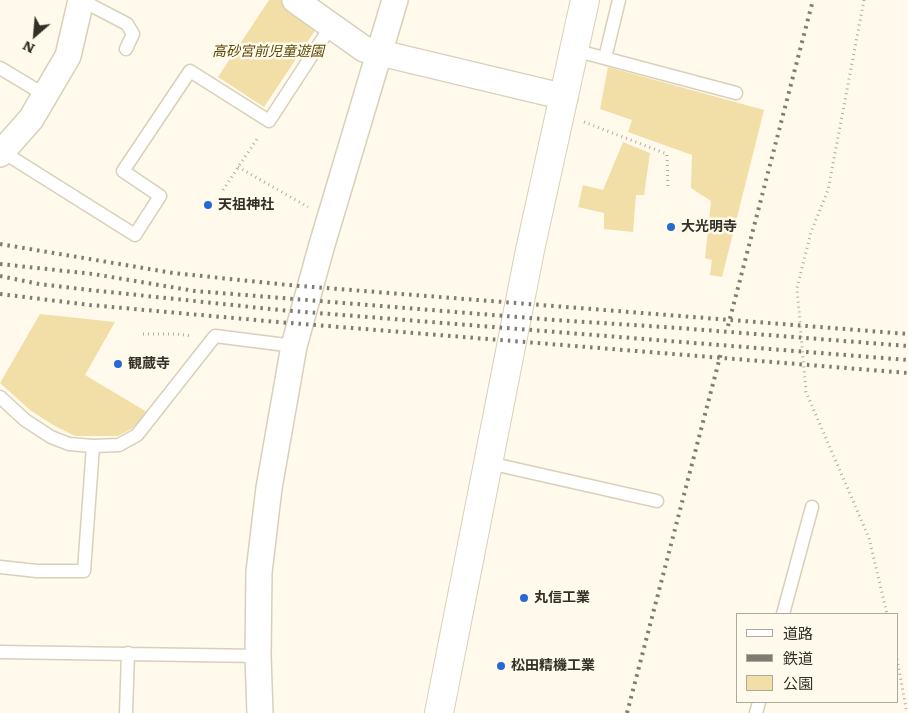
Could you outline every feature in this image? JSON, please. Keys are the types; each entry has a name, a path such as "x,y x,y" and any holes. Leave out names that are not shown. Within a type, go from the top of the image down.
{"street":[{"path":"1,153 31,119 68,56 81,0"},
{"path":"295,0 359,46 379,53 565,97"},
{"path":"260,713 258,656 259,572 269,488 294,346 321,248 395,0"},
{"path":"439,713 530,250 585,0"}],"lane":[{"path":"81,0 127,24 133,34 126,48"},
{"path":"604,58 620,0"},
{"path":"1,153 135,235 160,196 123,171 190,71 269,121 330,26"},
{"path":"574,50 736,93"},
{"path":"0,68 45,95"},
{"path":"0,398 25,420 51,437 70,444 93,446 119,445 137,435 215,336 294,346"},
{"path":"0,567 84,571 93,446"},
{"path":"489,463 657,501"},
{"path":"783,613 812,507"},
{"path":"0,652 258,656"},
{"path":"126,713 128,653"}],"path":[{"path":"864,0 828,190 811,232 798,288 806,392 869,538 887,613"},
{"path":"223,190 269,121"},
{"path":"584,122 668,154 668,190"},
{"path":"238,167 315,211"},
{"path":"143,334 176,334 212,340"},
{"path":"898,664 908,713"}],"green space":[{"name":"高砂宮前児童遊園","path":"269,0 282,0 318,26 264,107 218,77"},
{"path":"608,67 764,110 722,277 710,275 712,260 705,258 711,201 691,188 692,155 628,132 632,120 600,109"},
{"path":"623,142 650,153 644,195 636,195 633,232 604,229 604,213 578,207 583,185 603,190"},
{"path":"40,314 115,322 85,375 147,412 133,428 118,436 75,436 30,410 0,383"}],"railway":[{"path":"728,326 813,0"},
{"path":"0,244 173,273 288,285 908,334"},
{"path":"0,264 93,274 195,291 908,346"},
{"path":"0,276 39,284 280,310 908,360"},
{"path":"0,294 90,305 278,322 908,373"},
{"path":"627,713 721,353"}],"place":[{"name":"天祖神社","path":"208,205"},
{"name":"大光明寺","path":"671,227"},
{"name":"観蔵寺","path":"118,364"},
{"name":"丸信工業","path":"524,598"},
{"name":"松田精機工業","path":"501,666"}]}
